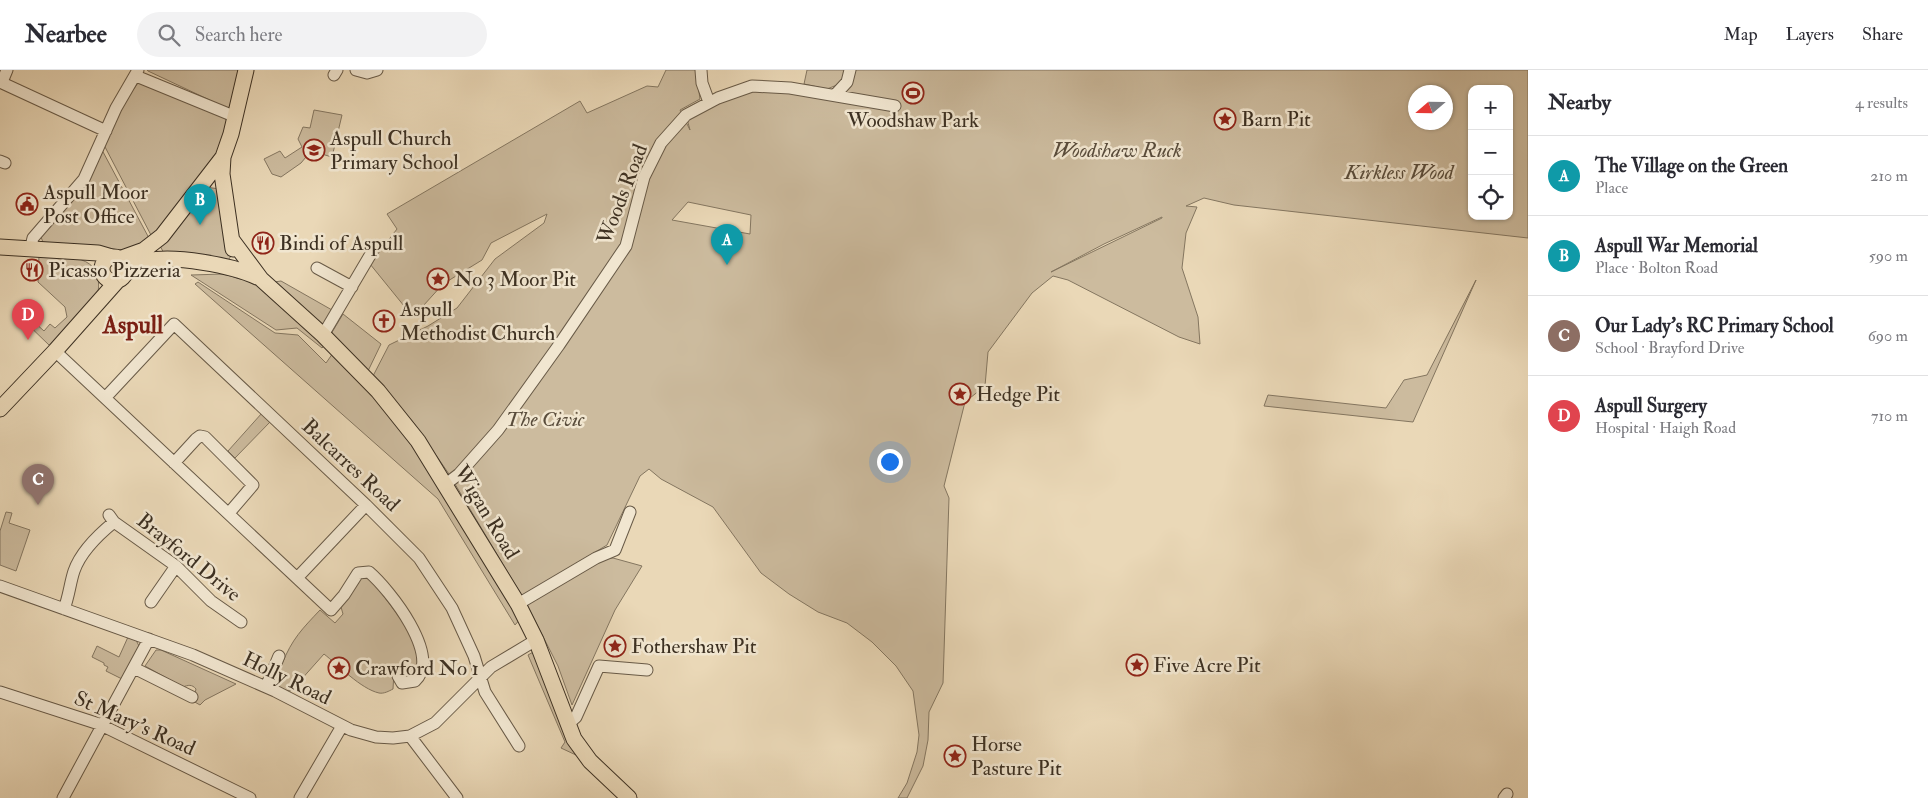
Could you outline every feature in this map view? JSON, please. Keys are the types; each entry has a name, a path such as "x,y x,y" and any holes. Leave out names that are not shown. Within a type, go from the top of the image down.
{"main road":[{"path":"221,265 231,256 232,240 221,169 236,117 246,70"},
{"path":"112,276 105,261 144,250 162,236 223,157"},
{"path":"199,190 216,187 224,194"},
{"path":"162,236 160,246 162,250 165,255 175,260"},
{"name":"Wigan Road","path":"232,240 261,279 323,335 383,397 418,441 518,604 536,640 568,724 582,751 629,798"},
{"path":"0,247 104,254 117,258 125,268 112,276 101,299 0,409"},
{"path":"79,252 112,276"},
{"name":"Wigan Road","path":"112,276 144,262 175,260 221,265 261,279"}],"street":[{"path":"7,70 1,82 106,131"},
{"path":"356,70 367,73 380,72"},
{"path":"701,70 702,83 709,102"},
{"path":"834,95 847,82 850,70"},
{"path":"30,250 33,238 84,179 116,108 137,73 236,117"},
{"name":"Woods Road","path":"446,484 459,474 498,430 564,338 626,246 644,177 661,144 686,115 709,102 752,86 834,95 895,106"},
{"path":"323,335 372,252"},
{"path":"317,268 352,287"},
{"name":"Balcarres Road","path":"105,398 174,324 406,544 439,585 464,631 480,677 498,716 519,746"},
{"path":"55,351 333,613 358,573 370,572 403,613 423,656 423,670 420,677 410,683 399,682"},
{"path":"174,463 196,439 200,436 205,437 254,484 229,514"},
{"path":"297,578 366,505"},
{"path":"518,604 596,558 615,550 630,512"},
{"name":"Brayford Drive","path":"64,609 75,568 92,542 111,519 176,566 211,601 241,622"},
{"path":"151,602 176,566"},
{"name":"Holly Road","path":"0,586 193,656 266,687 342,726 367,736 393,738 410,736 436,723 491,667 536,640"},
{"path":"63,798 149,639"},
{"path":"266,687 279,656"},
{"path":"568,724 576,717 599,666 647,670"},
{"path":"134,668 192,698"},
{"name":"St Mary's Road","path":"0,692 103,726 250,798"},
{"path":"300,798 342,726"},
{"path":"410,736 457,798"}],"green space":[{"path":"243,70 235,112 148,71"},
{"path":"666,70 696,70 700,99 680,110 690,130 686,115 752,86 835,95 837,85 827,89 804,84 807,70 1528,70 1528,238 1234,205 1204,198 1186,206 1197,207 1186,233 1182,268 1198,317 1200,344 1179,337 1068,280 1053,276 1032,293 988,352 985,386 965,402 944,486 949,498 943,683 929,712 928,740 923,766 907,798 898,798 907,783 917,752 919,735 913,691 896,666 872,642 847,623 818,612 789,594 761,573 713,507 661,479 649,469 640,476 607,545 522,596 449,474 413,422 373,376 389,345 428,326 457,308 495,259 544,223 547,214 491,243 482,260 443,284 413,317 370,264 397,229 387,214 580,101 587,113 647,86 658,87","holes":["688,202 751,215 750,234 672,220","1162,218 1051,272 1104,244"]},
{"path":"141,79 232,121 219,152 152,237 104,145 122,105"},
{"path":"314,110 342,115 332,157 311,151 301,163 281,177 272,174 264,159 280,151 285,158 302,147 298,139 303,127 310,128"},
{"path":"102,150 150,240 124,250 44,245 41,237"},
{"path":"205,187 220,189 231,256 226,263 165,255 160,246"},
{"path":"39,255 72,257 81,260 95,270 98,280 98,293 50,346 19,316 21,313 29,313 36,320 34,322 44,331 50,324 55,328 67,317 65,307 38,282"},
{"path":"223,274 256,283 324,346 322,348 297,328 276,330 191,275"},
{"path":"1476,280 1413,422 1264,406 1268,395 1386,408 1404,380 1427,375"},
{"path":"281,281 332,310 324,328 274,282"},
{"path":"198,282 275,333 298,335 326,363 333,353 379,401 428,468 521,618 515,625 438,499 195,284"},
{"path":"343,314 381,344 368,371 331,334"},
{"path":"262,413 270,422 235,458 228,451"},
{"path":"6,512 12,513 9,523 30,530 16,571 0,565 0,531"},
{"path":"613,558 642,566 615,610 572,705 558,666 526,603 604,559"},
{"path":"368,575 406,626 416,647 418,670 411,677 406,677 400,670 394,672 393,689 385,693 379,693 357,682 324,654 291,691 277,689 274,683 276,676 294,641 303,629 320,610 335,623 343,614 341,607 353,589 360,580"},
{"path":"128,637 136,640 139,646 122,679 106,671 108,667 104,663 92,657 97,646 119,657"},
{"path":"156,650 161,650 236,684 205,700 200,705 193,701 196,689 193,686 183,687 145,666"},
{"path":"535,651 576,755 561,748 565,742 528,655"}],"place":[{"name":"Woodshaw Park","path":"913,93"},
{"name":"Barn Pit","path":"1225,119"},
{"name":"Aspull Church Primary School","path":"314,150"},
{"name":"Aspull Moor Post Office","path":"27,204"},
{"name":"Aspull War Memorial","path":"200,225"},
{"name":"Bindi of Aspull","path":"263,243"},
{"name":"The Village on the Green","path":"727,265"},
{"name":"Picasso Pizzeria","path":"32,270"},
{"name":"No 3 Moor Pit","path":"438,279"},
{"name":"Aspull Methodist Church","path":"384,321"},
{"name":"Aspull Surgery","path":"28,340"},
{"name":"Hedge Pit","path":"960,394"},
{"name":"Our Lady's RC Primary School","path":"38,505"},
{"name":"Fothershaw Pit","path":"615,646"},
{"name":"Five Acre Pit","path":"1137,665"},
{"name":"Crawford No 1","path":"339,668"},
{"name":"Horse Pasture Pit","path":"955,756"}],"district":[{"name":"Aspull","path":"133,325"}],"park label":[{"name":"Woodshaw Ruck","path":"1117,150"},
{"name":"Kirkless Wood","path":"1399,172"},
{"name":"The Civic","path":"545,419"}]}
